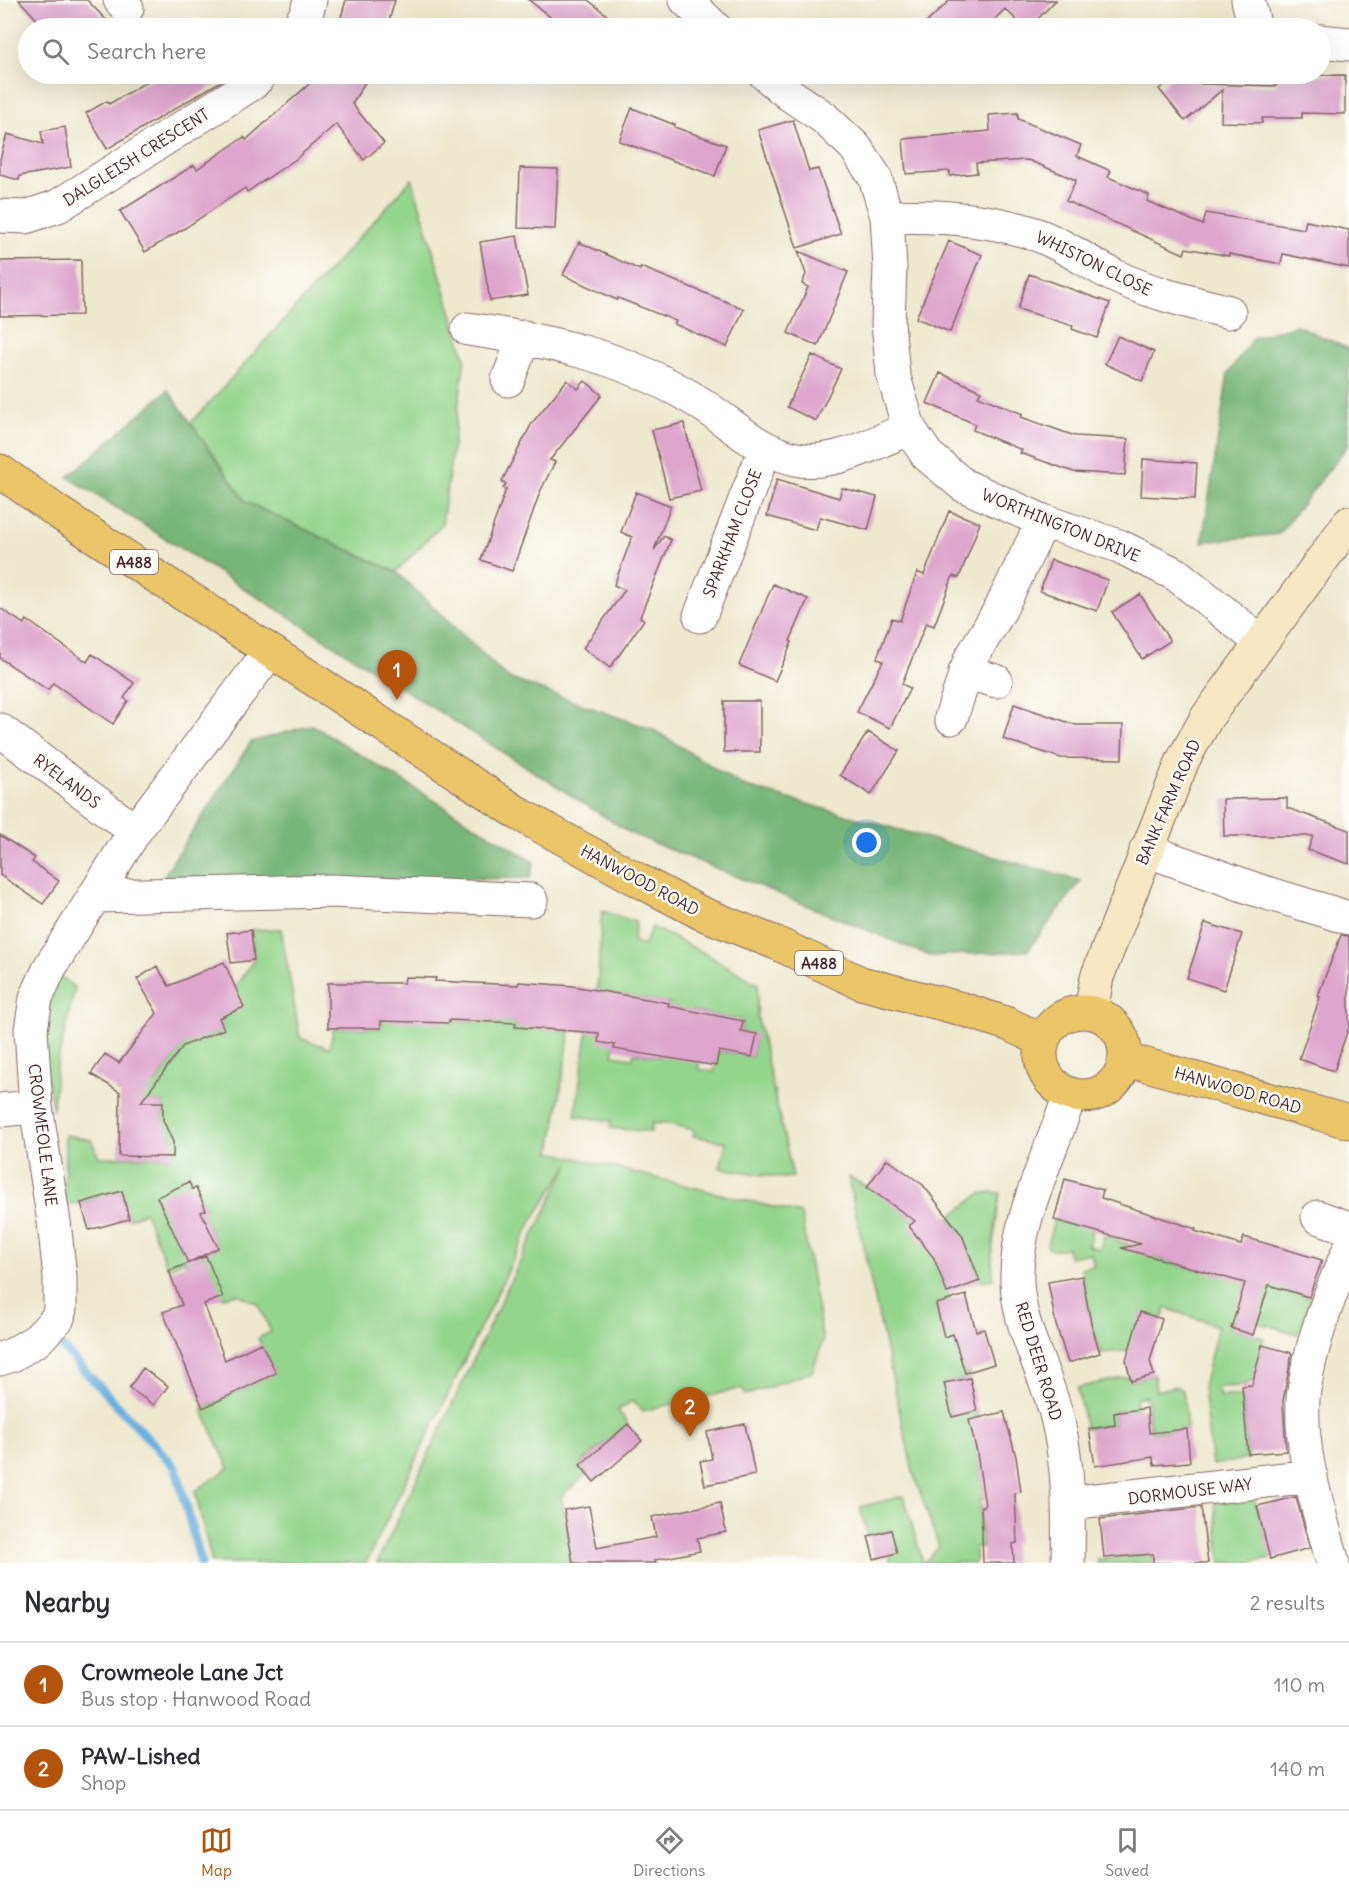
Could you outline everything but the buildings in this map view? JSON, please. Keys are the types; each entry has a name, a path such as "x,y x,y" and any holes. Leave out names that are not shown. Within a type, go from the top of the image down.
{"main road":[{"name":"A488","path":"0,471 59,513 270,651"},
{"name":"HANWOOD ROAD","path":"270,651 521,815 701,913 776,943 861,983 980,1015 1008,1024 1042,1040"},
{"path":"1079,1012 1091,1012 1108,1020 1118,1030 1124,1046 1126,1063 1122,1074 1101,1092 1084,1096 1070,1094 1062,1091 1046,1074 1041,1055 1042,1040 1058,1019 1079,1012"},
{"name":"HANWOOD ROAD","path":"1126,1063 1143,1064 1349,1122"}],"street":[{"path":"304,18 310,0"},
{"path":"686,0 705,18"},
{"path":"1248,0 1252,18"},
{"path":"1331,42 1349,44"},
{"name":"DALGLEISH CRESCENT","path":"0,216 26,217 58,206 251,84"},
{"name":"WORTHINGTON DRIVE","path":"777,84 823,117 855,147 875,177 887,217 890,267 888,324 893,374 909,428 927,455 963,485 1043,520 1119,546 1177,575 1261,642"},
{"name":"WHISTON CLOSE","path":"887,217 934,216 985,222 1030,232 1119,278 1160,294 1229,312"},
{"name":"SPARKHAM CLOSE","path":"468,330 524,337 579,349 629,366 691,397 765,449 797,459 834,458 909,428"},
{"path":"508,380 524,337"},
{"name":"SPARKHAM CLOSE","path":"700,616 765,449"},
{"path":"951,718 970,660 1011,590 1043,520"},
{"name":"BANK FARM ROAD","path":"1091,1012 1097,977 1183,760 1207,717 1349,523"},
{"name":"CROWMEOLE LANE","path":"0,1359 12,1355 37,1340 58,1318 60,1308 60,1277 55,1233 36,1107 31,1030 36,998 50,967 135,831 270,651"},
{"path":"965,672 996,681"},
{"name":"RYELANDS","path":"0,730 135,831"},
{"path":"1146,850 1257,890 1349,918"},
{"path":"94,896 332,891 531,900"},
{"name":"RED DEER ROAD","path":"1068,1563 1069,1503 1058,1422 1022,1313 1017,1284 1018,1251 1031,1204 1070,1094"},
{"path":"0,1110 36,1107"},
{"path":"1318,1217 1349,1228"},
{"path":"1334,1563 1311,1476 1304,1433 1302,1398 1322,1316 1349,1250"},
{"name":"DORMOUSE WAY","path":"1069,1503 1311,1476"}],"green space":[{"path":"412,179 465,358 442,524 396,572 246,502 190,424"},
{"path":"1296,325 1349,349 1349,444 1279,534 1202,542 1228,374 1253,338"},
{"path":"168,390 246,502 396,572 508,678 654,730 743,786 1081,881 1027,951 930,956 632,834 68,477"},
{"path":"312,725 534,862 530,878 158,884 251,742"},
{"path":"602,911 636,922 633,940 639,945 644,945 652,927 758,984 757,1016 793,1177 783,1178 720,1168 726,1142 693,1136 694,1130 661,1122 660,1124 652,1123 651,1132 610,1128 611,1121 575,1116 588,1027 600,1029 615,1045 613,1055 632,1058 634,1053 660,1057 669,1003 597,991","holes":["693,1011 743,1021 741,1031 756,1035 752,1057 719,1051 714,1072 698,1069 700,1058"]},
{"path":"281,929 300,1038 329,1048 334,1028 381,1028 381,995 454,1024 458,1021 511,1022 516,1023 515,1026 570,1031 551,1152 801,1214 823,1341 812,1372 746,1395 742,1388 642,1411 634,1400 618,1410 628,1424 580,1464 587,1474 561,1496 573,1563 377,1563 511,1280 569,1164 532,1221 366,1563 212,1563 195,1491 229,1468 202,1409 275,1373 258,1338 271,1332 258,1304 238,1294 223,1297 197,1287 184,1260 168,1268 145,1212 129,1219 122,1191 81,1203 65,1204 65,1135 91,1140 99,1157 170,1157 173,1144 170,1136 163,1135 163,1102 145,1102 145,1113 119,1113 128,1099 117,1090 130,1070 155,1084 184,1044 224,1029 219,1018 235,987 254,960 251,930","holes":["196,1188 206,1209 201,1212 218,1248 193,1260 192,1189"]},
{"path":"59,975 75,988 56,1068 53,1111 39,1031"},
{"path":"848,1177 893,1202 914,1220 930,1248 950,1300 936,1304 944,1336 953,1334 965,1373 969,1372 970,1378 944,1383 951,1416 977,1411 978,1456 984,1499 980,1500 982,1547 975,1547 975,1563 924,1563 939,1547 913,1472"},
{"path":"1000,1193 992,1253 993,1279 980,1281 966,1246 956,1250 950,1240 960,1232 949,1218 980,1194"},
{"path":"1080,1212 1096,1216 1088,1246 1100,1249 1104,1236 1144,1250 1150,1255 1171,1263 1229,1276 1270,1290 1275,1275 1286,1290 1311,1298 1298,1334 1235,1316 1231,1328 1264,1338 1253,1381 1241,1386 1218,1387 1219,1396 1242,1396 1248,1459 1212,1465 1203,1387 1218,1326 1166,1308 1162,1319 1140,1313 1146,1345 1124,1351 1100,1353 1090,1318 1081,1268 1094,1266 1091,1253 1069,1257 1067,1248 1051,1250 1047,1246 1054,1220 1076,1226"},
{"path":"1154,1375 1156,1391 1176,1386 1183,1391 1187,1429 1151,1432 1146,1396 1136,1398 1138,1420 1130,1422 1128,1411 1114,1413 1115,1424 1086,1429 1077,1388 1130,1376 1131,1381"},
{"path":"904,1496 923,1563 890,1563 890,1530 868,1536 860,1507"},
{"path":"1254,1498 1271,1558 1245,1563 1221,1563 1215,1503"},
{"path":"1151,1554 1153,1563 1097,1563 1097,1559"}],"waterway":[{"path":"63,1348 176,1468 201,1563"}],"place":[{"name":"Crowmeole Lane Jct","path":"397,700"},
{"name":"PAW-Lished","path":"690,1437"}]}
